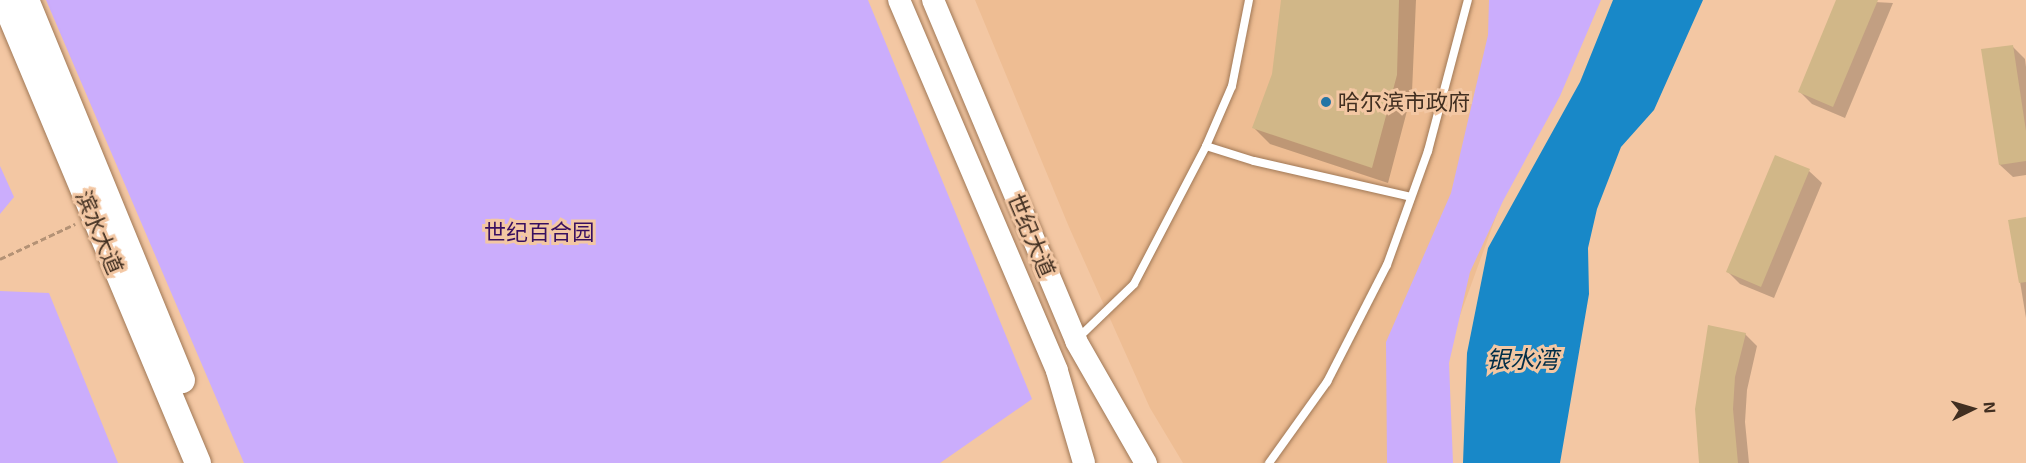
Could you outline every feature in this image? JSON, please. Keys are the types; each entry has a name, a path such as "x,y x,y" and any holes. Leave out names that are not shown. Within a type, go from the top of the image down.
{"main road":[{"name":"滨水大道","path":"4,0 198,463"},
{"name":"滨水大道","path":"26,0 216,463"},
{"name":"世纪大道","path":"899,0 1057,371 1084,463"},
{"name":"世纪大道","path":"933,0 1076,340 1146,463"}],"lane":[{"path":"1076,340 1134,284 1206,146 1232,86 1249,0"},
{"path":"1269,463 1326,382 1387,265 1428,151 1468,0"},
{"path":"1206,146 1254,161 1411,197"}],"path":[{"path":"0,259 93,216"}],"shaded area":[{"path":"975,0 1575,0 1447,351 1447,463 1183,463 1150,408 1069,227"}],"green space":[{"name":"世纪百合园","path":"46,0 868,0 1032,399 940,463 244,463"},
{"path":"1489,0 1601,0 1560,96 1503,201 1470,272 1449,363 1453,463 1387,463 1386,342 1451,193 1488,35"},
{"path":"0,166 14,197 0,214"},
{"path":"0,291 49,293 118,463 0,463"}],"water":[{"name":"银水湾","path":"1613,0 1703,0 1654,110 1621,147 1597,209 1588,248 1589,294 1560,463 1463,463 1467,353 1488,248 1580,82"}],"building":[{"name":"哈尔滨市政府","path":"1281,0 1399,0 1397,75 1372,168 1252,128 1272,74"},
{"path":"1836,0 1878,0 1833,107 1798,92"},
{"path":"2013,45 2026,131 2026,161 1999,165 1981,49"},
{"path":"1775,155 1810,169 1761,287 1726,272"},
{"path":"2026,217 2026,282 2019,283 2008,220"},
{"path":"1708,325 1746,333 1735,377 1733,409 1738,463 1699,463 1695,409"}],"place":[{"name":"哈尔滨市政府","path":"1326,102"}]}
